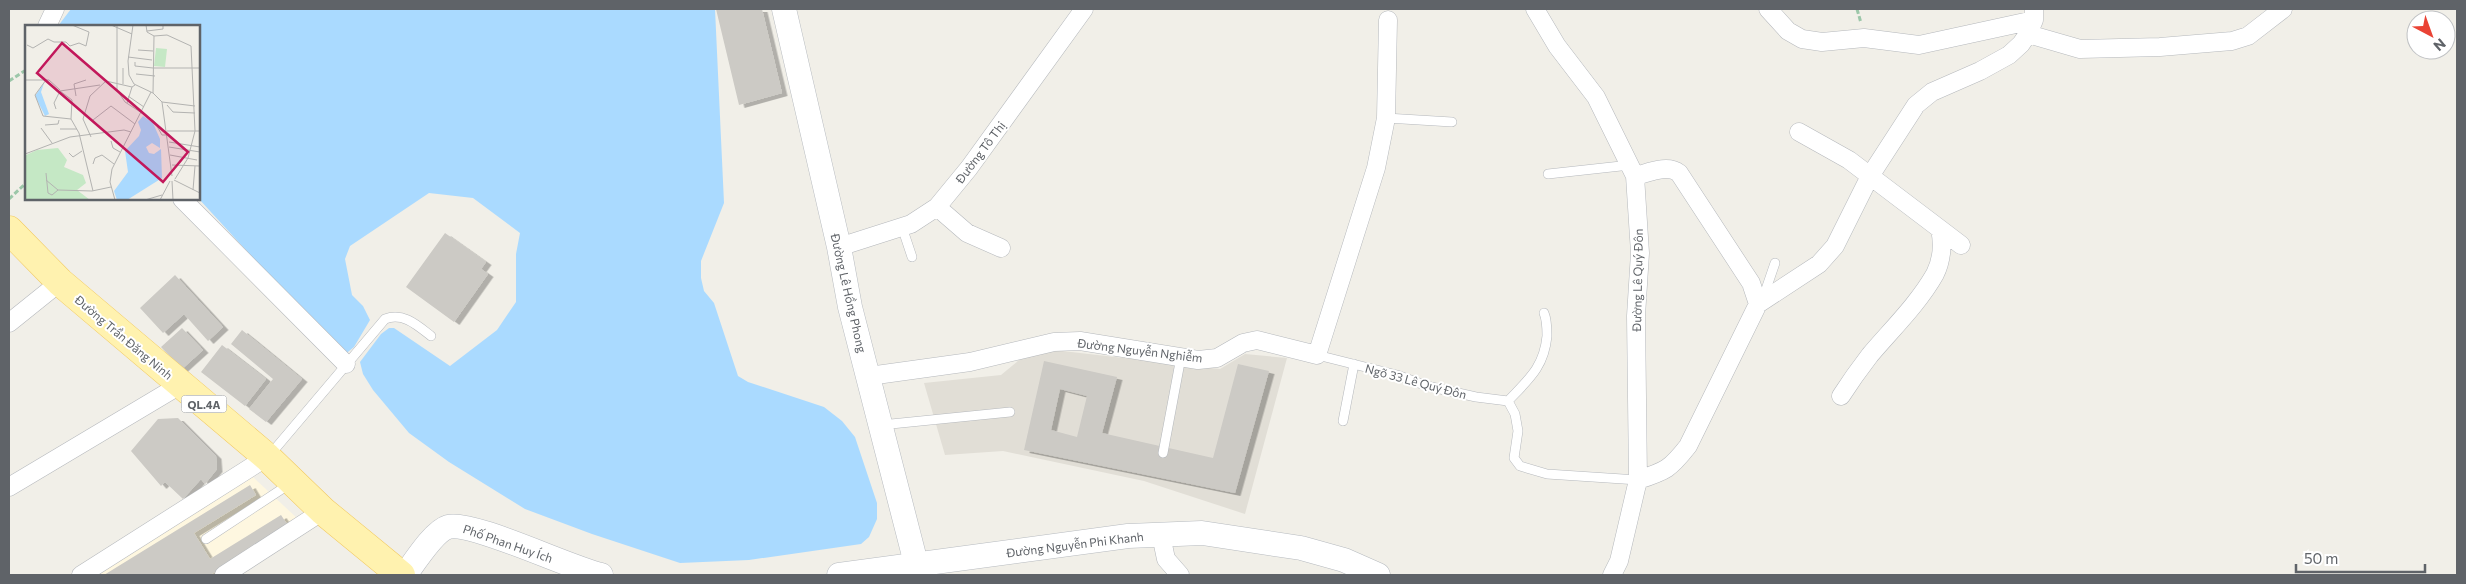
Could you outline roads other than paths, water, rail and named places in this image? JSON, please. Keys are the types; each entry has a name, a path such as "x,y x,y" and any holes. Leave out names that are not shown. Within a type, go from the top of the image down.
{"main road":[{"name":"Đường Trần Đăng Ninh","path":"9,230 60,282 267,457 323,511 403,575"}],"street":[{"path":"47,25 55,9"},
{"name":"Đường Lê Hồng Phong","path":"784,9 839,247 850,307 918,570"},
{"name":"Đường Tô Thị","path":"839,247 912,224 937,207 969,168 1084,9"},
{"name":"Đường Lê Quý Đôn","path":"1535,9 1557,46 1596,97 1632,171 1640,253 1636,316 1638,480 1619,561 1612,575"},
{"path":"1768,9 1788,31 1802,39 1822,42 1864,38 1919,45 2032,21 2080,49 2160,47 2232,40 2248,36 2283,9"},
{"path":"1317,355 1376,168 1386,118 1388,20"},
{"path":"1638,480 1666,470 1688,446 1760,302 1819,264 1835,246 1870,176 1923,98 2009,55 2021,44 2032,21"},
{"path":"1799,132 1829,146 1961,245"},
{"path":"1632,171 1665,169 1674,170 1679,173 1751,283 1760,302"},
{"path":"183,200 346,364"},
{"path":"937,207 967,233 1001,248"},
{"path":"1841,396 1870,355 1896,328 1935,273 1941,254 1940,229"},
{"path":"9,323 60,282"},
{"name":"Đường Nguyễn Nghiễm","path":"869,376 970,362 1054,342 1080,341 1198,360 1217,358 1243,342 1257,340 1317,355"},
{"path":"9,487 180,385"},
{"path":"81,575 267,457"},
{"path":"224,575 323,511"},
{"name":"Phố Phan Huy Ích","path":"403,575 438,534 447,527 458,526 492,535 584,571 601,575"},
{"name":"Đường Nguyễn Phi Khanh","path":"918,570 1128,536 1202,533 1301,548 1344,560 1378,575"},
{"path":"1161,534 1166,559 1180,575"},
{"path":"839,575 918,570"}],"lane":[{"path":"1386,118 1452,122"},
{"path":"1548,174 1632,171"},
{"path":"902,227 912,258"},
{"path":"1760,302 1775,263"},
{"path":"1544,312 1547,319 1547,331 1543,359 1539,367 1508,401 1518,431 1514,458 1520,466 1547,474 1638,480"},
{"path":"267,457 385,319 395,316 411,321 432,336"},
{"name":"Ngõ 33 Lê Quý Đôn","path":"1317,355 1397,375 1427,386 1476,397 1508,401"},
{"path":"1163,453 1181,357"},
{"name":"Ngõ 33 Lê Quý Đôn","path":"1343,421 1354,364"},
{"path":"881,424 1010,412"},
{"path":"206,539 293,482"}],"water":[{"path":"71,9 715,9 724,203 701,261 701,278 704,291 714,303 738,376 748,382 824,407 842,421 855,437 877,503 877,519 869,537 861,544 749,560 680,563 592,534 525,509 449,462 409,433 373,390 363,374 360,362 381,334 389,328 394,328 450,366 497,330 516,302 516,254 520,233 473,198 429,193 350,246 345,259 352,295 363,306 370,320 354,347 343,356 200,200 200,25 59,25"}]}
